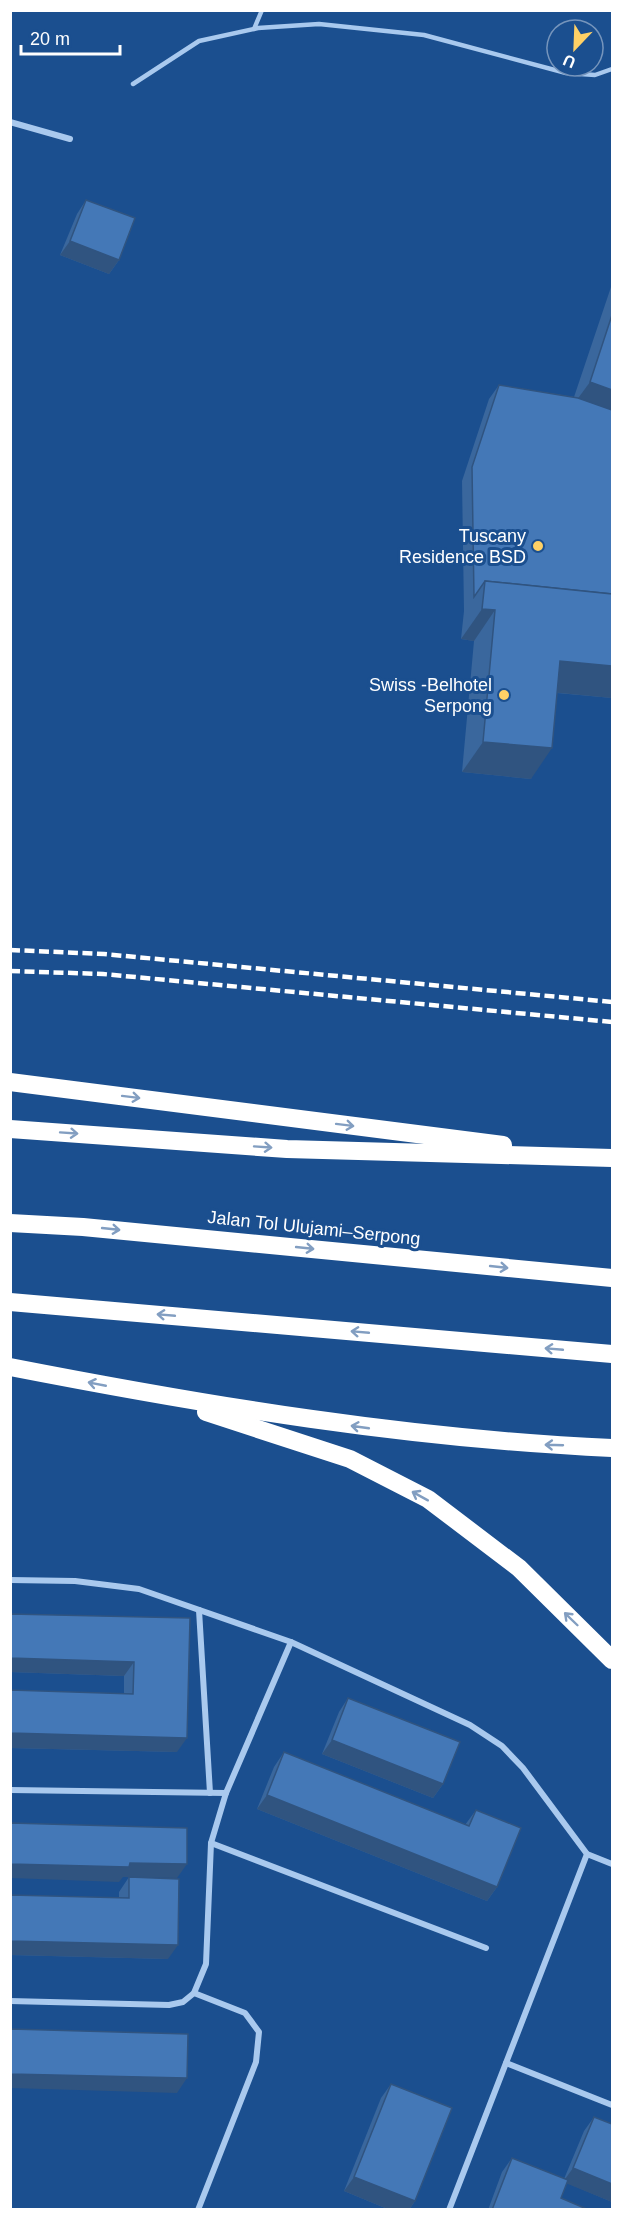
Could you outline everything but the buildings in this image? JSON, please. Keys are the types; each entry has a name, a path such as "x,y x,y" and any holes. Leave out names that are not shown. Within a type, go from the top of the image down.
{"highway":[{"path":"10,1082 610,1158"},
{"path":"10,1129 287,1149 610,1158"},
{"name":"Jalan Tol Ulujami–Serpong","path":"10,1221 612,1278"},
{"path":"10,1302 612,1354"},
{"path":"10,1367 155,1395 366,1428 535,1445 612,1448"},
{"path":"155,1395 350,1459 428,1499 519,1568 612,1660"}],"street":[{"path":"10,122 70,139"},
{"path":"10,1580 75,1581 139,1589 291,1642 470,1725 502,1746 523,1768 586,1854 612,1864"},
{"path":"199,1610 210,1793"},
{"path":"10,2001 169,2005 183,2002 194,1993 206,1964 211,1843 225,1793 291,1642"},
{"path":"10,1790 225,1793"},
{"path":"211,1843 486,1948"},
{"path":"449,2210 586,1854"},
{"path":"194,1993 245,2013 259,2032 256,2062 198,2210"},
{"path":"506,2063 612,2105"}],"lane":[{"path":"254,29 262,10"},
{"path":"134,84 198,40 254,29 319,24 424,35 566,74 595,75 612,69"}],"railway":[{"path":"10,950 104,954 612,1002"},
{"path":"10,971 103,974 612,1022"}],"place":[{"name":"Tuscany Residence BSD","path":"538,546"},
{"name":"Swiss -Belhotel Serpong","path":"504,695"}]}
